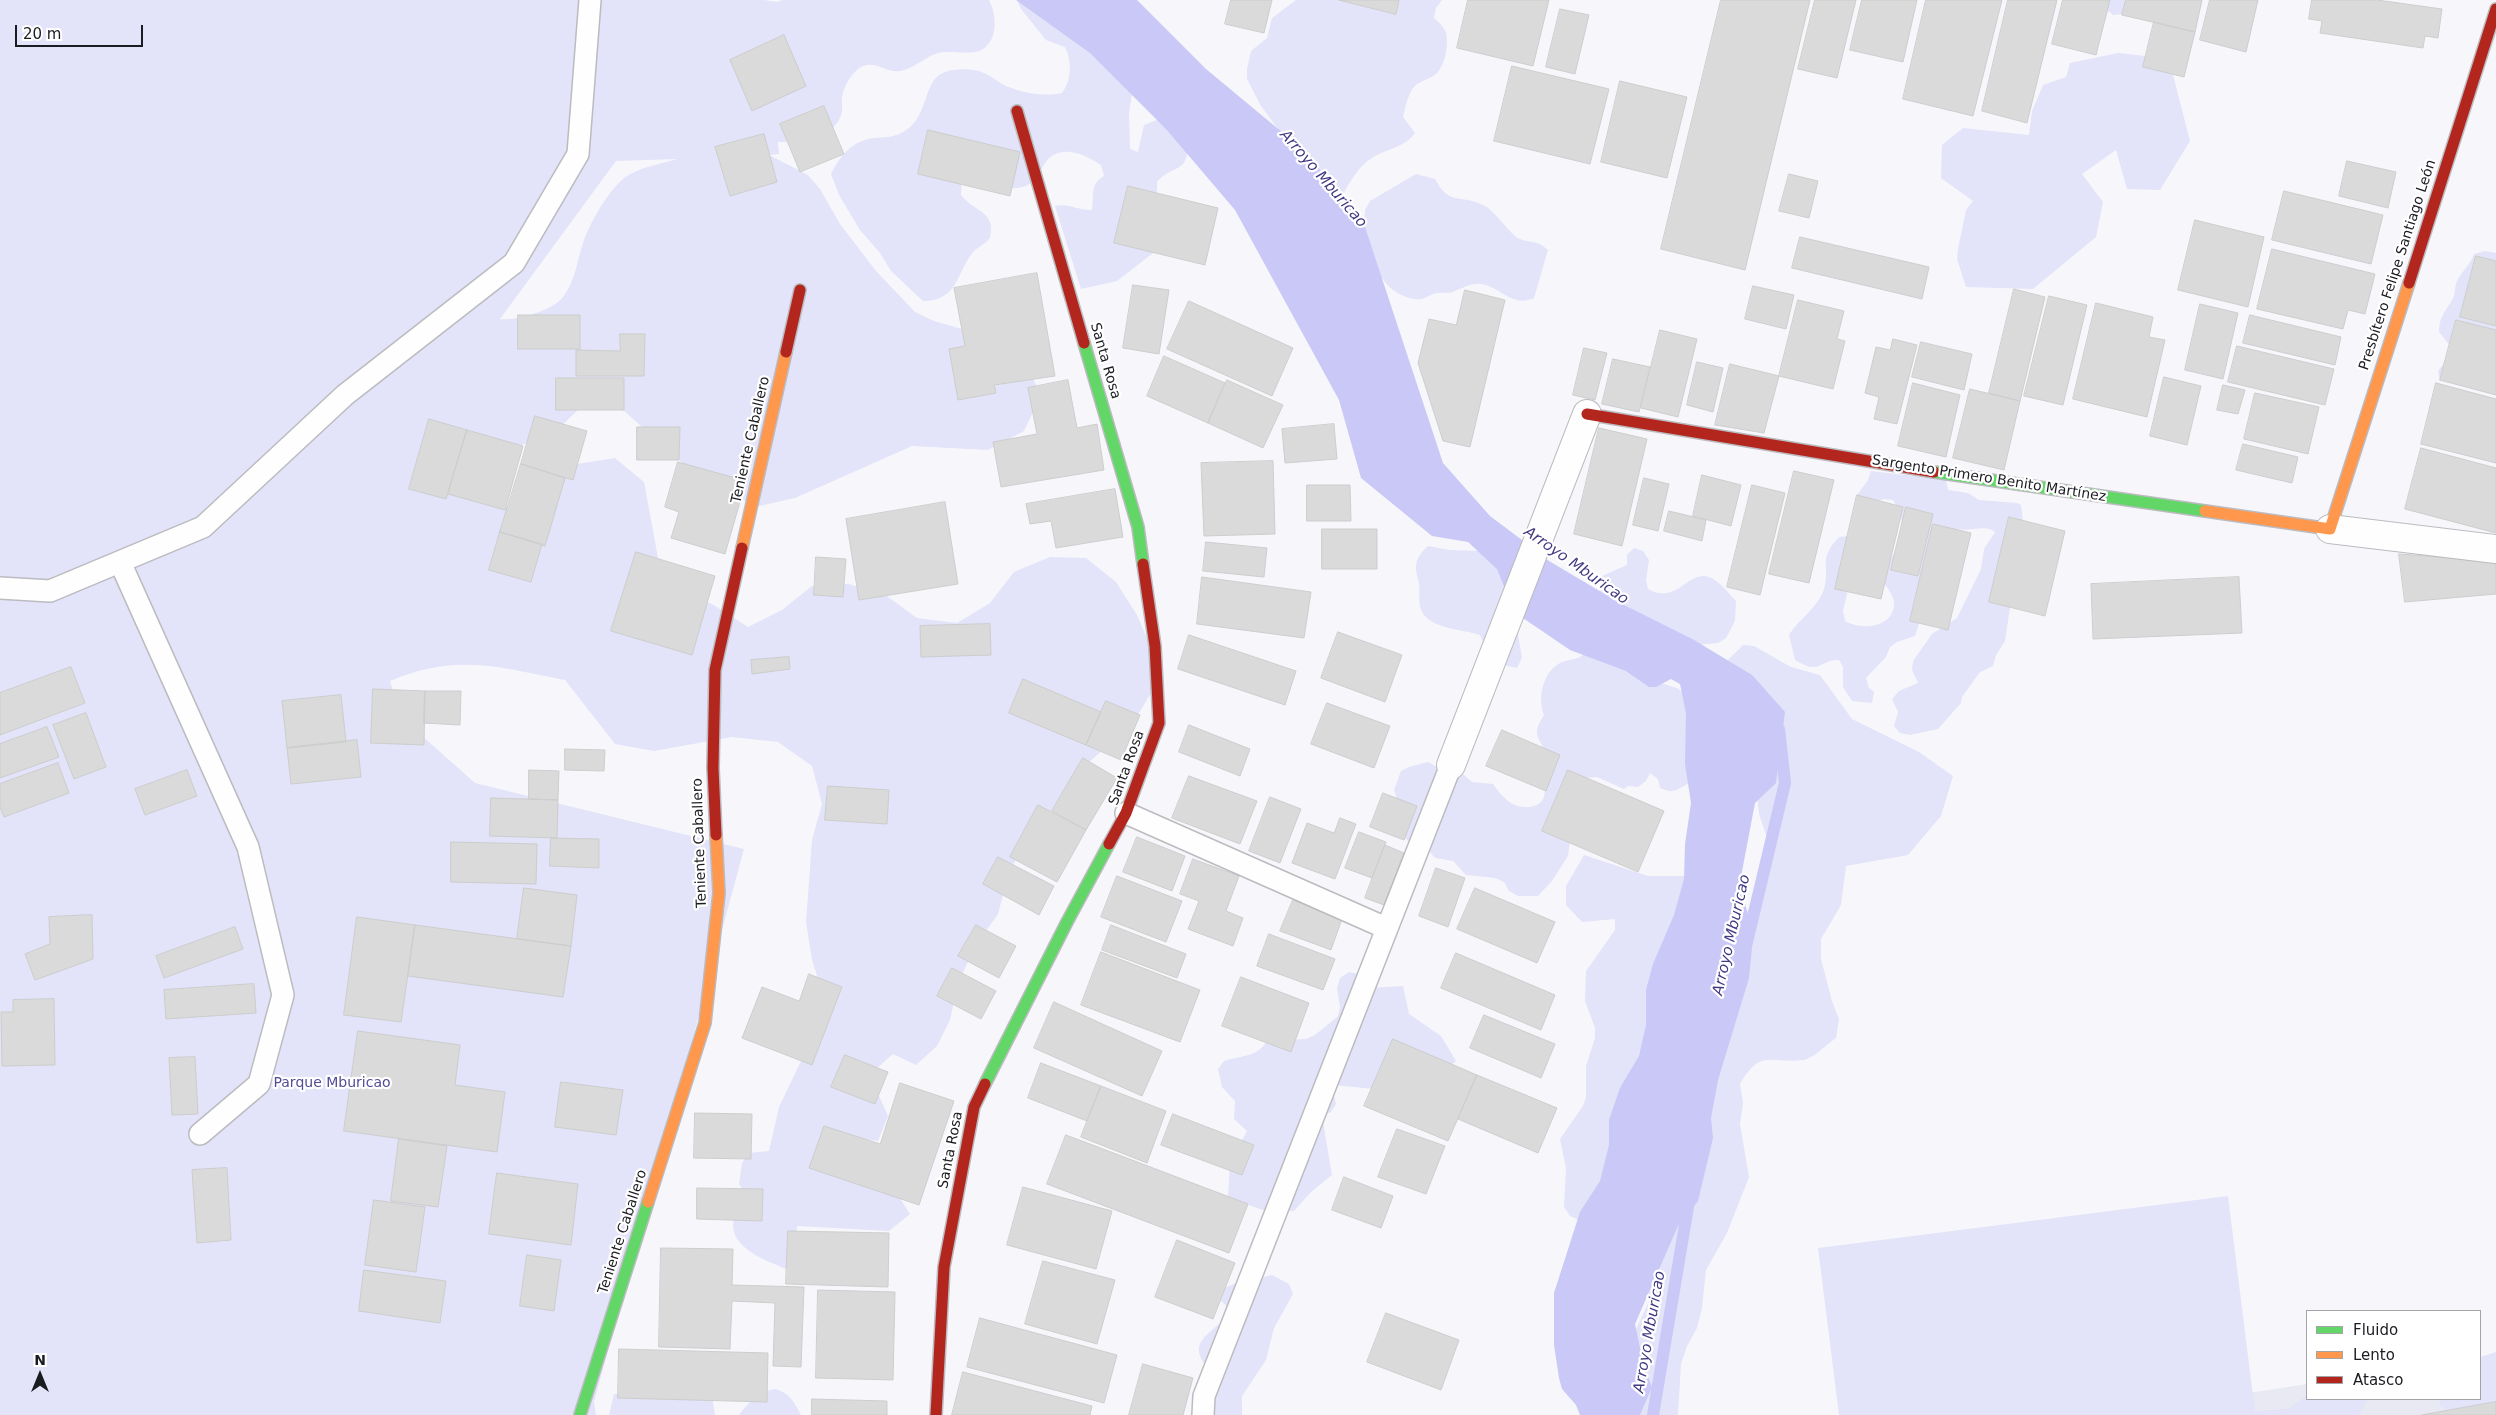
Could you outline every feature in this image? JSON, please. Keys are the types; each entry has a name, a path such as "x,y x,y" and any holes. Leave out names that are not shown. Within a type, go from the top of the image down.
{"street":[{"name":"Presbítero Felipe Santiago León","path":"2330,529 2496,9"},
{"name":"Santa Rosa","path":"936,1415 944,1267 974,1107 1067,922 1126,813 1159,723 1155,646 1138,527 1017,111"},
{"name":"Teniente Caballero","path":"580,1415 705,1023 719,893 713,768 715,670 800,290"},
{"name":"Sargento Primero Benito Martínez","path":"1451,765 1587,414 1945,474 2330,529 2496,549"}],"lane":[{"path":"0,588 50,591 203,527 345,395 514,263 578,154 590,0"},
{"path":"120,562 248,847 283,995 259,1084 200,1134"},
{"path":"1203,1415 1204,1396 1451,765"},
{"path":"1126,813 1386,928"}],"shaded area":[{"path":"2306,1384 2306,1400 2481,1400 2496,1415 2106,1415"}],"green space":[{"name":"Parque Mburicao","path":"0,0 764,0 777,2 783,0 989,0 995,21 993,35 986,47 975,52 938,53 910,68 900,71 873,65 863,66 855,71 845,88 842,97 842,112 833,128 806,140 778,142 779,154 769,155 808,175 820,189 840,224 876,271 915,312 934,321 989,337 1024,361 1041,395 1024,431 988,450 912,446 795,498 755,507 687,467 623,410 583,405 554,433 513,448 475,453 446,477 475,502 516,509 544,482 577,464 615,458 644,482 658,558 677,591 712,604 748,627 782,610 812,586 848,584 884,594 917,618 957,623 990,603 1014,572 1050,557 1086,558 1116,582 1137,615 1153,652 1152,691 1132,725 1074,775 1052,811 1026,838 1008,876 998,914 976,945 958,983 950,1020 937,1046 916,1065 893,1054 877,1068 875,1087 888,1116 878,1141 862,1139 910,1214 889,1231 797,1226 795,1254 786,1269 758,1256 741,1244 735,1236 733,1227 736,1214 749,1198 739,1184 742,1163 749,1153 769,1151 779,1107 813,1036 824,998 812,960 806,922 812,840 822,804 812,766 778,742 732,737 654,751 615,744 565,680 498,667 457,665 436,667 414,672 390,681 402,718 475,783 744,849 594,1402 596,1415 0,1415","holes":["677,159 633,173 620,181 614,188 590,226 570,285 560,300 548,308 530,315 500,319 616,161"]},
{"path":"1017,0 1071,0 1132,94 1129,113 1130,149 1138,152 1144,125 1159,119 1187,147 1187,155 1182,165 1167,173 1157,182 1157,250 1117,281 1081,289 1055,206 1060,205 1092,210 1096,183 1104,176 1101,165 1082,155 1061,152 1048,159 1029,184 1018,188 1002,187 962,175 961,195 987,217 991,229 990,238 975,250 969,258 951,290 935,300 923,301 891,271 880,253 860,230 839,195 831,174 843,155 859,142 896,135 912,126 918,118 933,82 945,72 960,69 972,70 989,75 1006,86 1019,91 1033,94 1062,93 1068,82 1070,70 1069,58 1065,47 1046,40 1021,9"},
{"path":"1296,0 1442,0 1436,8 1434,18 1446,33 1446,55 1442,66 1436,74 1413,88 1403,117 1415,133 1400,145 1365,163 1353,178 1328,221 1278,129 1261,106 1247,79 1251,51 1267,38 1272,18"},
{"path":"2102,0 2136,0 2123,14 2113,15 2106,9"},
{"path":"2118,53 2154,57 2171,67 2190,141 2160,190 2127,189 2116,150 2082,174 2103,202 2096,237 2033,289 1966,287 1957,259 1966,210 1973,201 1941,178 1942,145 1963,128 2029,135 2032,111 2043,85 2066,77 2070,63"},
{"path":"1416,174 1435,179 1445,193 1450,196 1483,205 1493,212 1516,237 1537,243 1548,250 1534,298 1526,300 1513,299 1488,286 1477,284 1453,292 1436,293 1417,299 1405,297 1390,287 1383,279 1373,279 1364,230 1365,210 1370,201"},
{"path":"2485,251 2496,253 2496,348 2462,366 2449,383 2440,380 2438,371 2450,356 2451,347 2439,332 2440,322 2453,298 2459,277 2474,254"},
{"path":"1871,471 1946,480 1948,490 1968,493 1979,500 2017,503 2021,505 2023,521 2005,641 1996,655 1993,666 1980,672 1962,697 1961,703 1938,729 1910,735 1900,733 1894,726 1898,712 1892,699 1899,691 1918,683 1912,670 1913,661 1932,634 1957,618 1981,569 1984,549 1995,532 1982,528 1958,529 1946,538 1915,636 1897,642 1890,647 1886,657 1866,678 1869,688 1874,692 1872,703 1852,701 1843,687 1843,667 1839,660 1815,667 1803,665 1795,660 1789,635 1820,598 1825,584 1828,552 1839,537 1849,536 1848,590 1843,611 1845,621 1859,626 1874,625 1888,619 1892,613 1893,598 1882,580 1900,541 1902,522 1893,500 1883,499 1874,504 1857,495 1868,480"},
{"path":"1428,546 1449,550 1483,551 1492,555 1528,613 1517,629 1522,658 1517,668 1498,661 1490,653 1480,635 1436,624 1423,614 1419,603 1416,565 1419,557"},
{"path":"1634,548 1643,551 1649,560 1646,580 1648,589 1658,593 1668,593 1697,577 1705,576 1722,586 1736,601 1735,621 1726,638 1718,643 1697,645 1599,596 1600,577 1627,565 1627,555"},
{"path":"1595,644 1648,679 1677,688 1685,694 1694,781 1674,791 1670,791 1660,788 1658,779 1650,773 1646,781 1638,787 1628,786 1624,789 1597,777 1587,778 1576,794 1568,856 1552,881 1538,896 1518,896 1509,891 1504,882 1495,878 1466,875 1453,861 1435,858 1423,844 1412,844 1405,838 1403,818 1394,790 1401,771 1428,762 1437,767 1457,769 1472,782 1493,784 1503,797 1520,807 1529,807 1540,803 1544,795 1546,774 1545,754 1537,732 1538,725 1544,715 1541,701 1543,686 1554,667 1562,662 1580,657"},
{"path":"1743,645 1754,646 1791,667 1820,675 1852,719 1919,752 1953,776 1941,816 1908,855 1846,866 1841,905 1821,939 1821,959 1832,1001 1839,1019 1836,1038 1807,1059 1792,1061 1767,1060 1760,1062 1747,1073 1740,1084 1743,1103 1740,1124 1749,1177 1727,1233 1706,1270 1702,1308 1697,1328 1687,1346 1681,1364 1678,1415 1597,1415 1649,1301 1648,1282 1747,911 1761,897 1764,882 1761,872 1769,844 1759,814 1757,795 1725,671 1728,660"},
{"path":"1584,855 1648,876 1690,876 1685,1032 1579,1220 1570,1216 1564,1207 1566,1168 1560,1139 1583,1106 1586,1097 1586,1066 1595,1038 1595,1028 1585,1001 1586,971 1615,930 1615,919 1582,922 1566,905 1566,886"},
{"path":"1349,972 1358,974 1368,988 1403,986 1409,1014 1441,1036 1456,1061 1433,1081 1407,1092 1332,1085 1336,1104 1331,1112 1322,1116 1332,1175 1311,1192 1294,1211 1265,1211 1228,1197 1230,1162 1247,1131 1234,1119 1235,1101 1222,1087 1218,1069 1224,1061 1253,1053 1267,1041 1306,1039 1315,1035 1338,1016 1340,1007 1337,988 1340,978"},
{"path":"2228,1196 2255,1412 2290,1408 2306,1396 2306,1400 2367,1400 2359,1415 1839,1415 1818,1248"},
{"path":"1272,1275 1289,1284 1293,1294 1274,1328 1266,1360 1242,1396 1242,1415 1198,1415 1214,1376 1202,1360 1199,1349 1201,1342 1226,1316 1227,1310 1224,1303 1213,1296 1234,1284"},
{"path":"2496,1352 2496,1415 2452,1415 2440,1405 2440,1400 2481,1400 2481,1357"},
{"path":"775,1389 788,1396 794,1402 801,1415 739,1415 754,1398 764,1392"},
{"path":"614,1394 661,1399 712,1396 715,1415 609,1415"}],"water":[{"path":"1016,0 1137,0 1206,69 1306,152 1365,227 1443,463 1490,516 1530,546 1510,601 1497,569 1468,542 1432,536 1361,478 1339,400 1235,210 1166,129 1090,53"},
{"path":"1544,558 1618,602 1694,640 1752,675 1785,712 1776,783 1755,803 1740,882 1753,937 1749,978 1718,1080 1711,1118 1713,1138 1698,1201 1678,1226 1635,1324 1644,1367 1652,1387 1640,1415 1580,1415 1576,1405 1562,1389 1559,1378 1554,1345 1554,1293 1580,1212 1600,1181 1609,1145 1609,1120 1620,1088 1639,1056 1646,1025 1646,990 1653,964 1674,915 1684,879 1685,844 1691,803 1685,764 1686,713 1680,684 1671,679 1656,687 1649,687 1626,671 1570,650 1520,616"}],"building":[{"path":"1231,0 1272,0 1264,33 1225,24"},
{"path":"1339,0 1399,0 1396,14"},
{"path":"1468,0 1549,0 1533,66 1457,48"},
{"path":"1721,0 1810,0 1745,270 1661,249"},
{"path":"1815,0 1856,0 1837,78 1798,69"},
{"path":"1862,0 1917,0 1903,62 1850,50"},
{"path":"1926,0 2002,0 1973,116 1903,99"},
{"path":"2008,0 2057,0 2027,123 1982,111"},
{"path":"2063,0 2110,0 2096,55 2052,44"},
{"path":"2126,0 2202,0 2195,32 2122,15"},
{"path":"2210,0 2258,0 2246,52 2200,40"},
{"path":"2312,0 2377,0 2442,9 2438,38 2425,36 2423,48 2320,33 2322,21 2309,19"},
{"path":"1560,9 1589,15 1575,74 1546,67"},
{"path":"2154,22 2195,32 2184,77 2143,67"},
{"path":"784,35 806,86 752,111 730,60"},
{"path":"1512,66 1609,89 1590,164 1494,141"},
{"path":"1620,81 1687,97 1667,178 1601,162"},
{"path":"824,106 844,154 800,172 780,124"},
{"path":"928,130 1020,152 1010,196 918,174"},
{"path":"764,134 777,182 730,196 715,147"},
{"path":"2347,161 2396,172 2388,208 2339,196"},
{"path":"1789,174 1818,181 1809,218 1779,211"},
{"path":"1128,186 1218,208 1205,265 1114,243"},
{"path":"2284,191 2383,215 2371,264 2272,240"},
{"path":"2195,220 2264,237 2248,307 2178,290"},
{"path":"1800,237 1929,267 1922,299 1792,268"},
{"path":"2272,249 2375,274 2365,314 2348,310 2343,329 2257,309"},
{"path":"2476,256 2496,261 2496,326 2460,317"},
{"path":"1037,273 1055,376 994,385 996,393 958,400 949,349 965,346 954,288"},
{"path":"1133,285 1169,290 1159,354 1123,348"},
{"path":"1753,286 1794,295 1786,329 1745,319"},
{"path":"2014,289 2045,297 2020,401 1989,393"},
{"path":"1465,290 1505,300 1470,447 1443,441 1418,363 1429,319 1456,325"},
{"path":"2049,296 2087,305 2063,405 2024,396"},
{"path":"1798,300 1844,311 1837,339 1845,341 1833,389 1779,376"},
{"path":"1189,301 1293,348 1272,396 1167,349"},
{"path":"2096,303 2153,317 2149,337 2165,340 2147,417 2073,399"},
{"path":"2200,304 2238,313 2223,379 2185,370"},
{"path":"518,315 580,315 580,349 518,349"},
{"path":"2250,315 2341,337 2335,365 2243,343"},
{"path":"2456,320 2496,330 2496,395 2440,380"},
{"path":"1660,330 1697,339 1678,417 1641,408"},
{"path":"620,334 645,334 644,376 576,376 576,350 620,351"},
{"path":"1893,339 1917,345 1897,424 1874,419 1879,397 1865,393 1876,347 1890,350"},
{"path":"1921,342 1972,354 1964,390 1912,377"},
{"path":"2237,346 2334,369 2325,405 2228,382"},
{"path":"1584,348 1607,353 1595,400 1573,395"},
{"path":"1164,356 1225,383 1208,423 1147,396"},
{"path":"1613,359 1650,367 1639,412 1602,404"},
{"path":"1697,362 1723,368 1713,412 1687,405"},
{"path":"1730,364 1779,376 1764,433 1715,425"},
{"path":"2164,377 2201,386 2187,445 2150,436"},
{"path":"556,378 624,378 624,410 556,410"},
{"path":"1068,380 1077,428 1097,424 1104,470 1001,487 993,442 1037,434 1028,388"},
{"path":"1227,380 1283,405 1263,448 1208,423"},
{"path":"1913,383 1960,395 1946,457 1898,446"},
{"path":"2436,383 2496,399 2496,463 2421,444"},
{"path":"2223,385 2245,390 2238,414 2217,410"},
{"path":"1970,389 2020,401 2004,470 1953,458"},
{"path":"2255,393 2319,407 2308,454 2244,439"},
{"path":"535,416 587,431 573,480 521,464"},
{"path":"429,419 467,430 446,499 409,489"},
{"path":"1334,424 1337,459 1285,463 1282,429"},
{"path":"637,427 680,427 679,460 637,460"},
{"path":"1599,428 1647,439 1622,546 1574,534"},
{"path":"467,430 523,446 505,510 448,494"},
{"path":"2243,444 2298,457 2292,483 2236,470"},
{"path":"2421,448 2496,468 2496,533 2405,509"},
{"path":"1273,461 1275,534 1204,536 1201,463"},
{"path":"678,462 746,481 725,554 671,538 679,512 665,507"},
{"path":"521,464 565,478 545,546 500,532"},
{"path":"1794,471 1834,480 1809,583 1769,574"},
{"path":"1702,475 1741,485 1731,526 1693,516"},
{"path":"1644,478 1669,484 1658,531 1633,525"},
{"path":"1307,485 1350,485 1351,521 1307,521"},
{"path":"1752,485 1785,493 1760,595 1727,587"},
{"path":"1115,489 1123,537 1056,548 1051,521 1030,524 1026,504"},
{"path":"1857,495 1903,507 1881,599 1835,589"},
{"path":"945,502 958,584 859,600 846,519"},
{"path":"1906,507 1933,514 1918,576 1891,570"},
{"path":"1669,511 1706,520 1702,541 1664,531"},
{"path":"2009,517 2065,531 2045,616 1989,602"},
{"path":"1933,524 1971,533 1948,630 1910,621"},
{"path":"1322,529 1377,529 1377,569 1322,569"},
{"path":"500,532 542,544 531,582 489,570"},
{"path":"1206,542 1267,548 1264,577 1203,571"},
{"path":"636,552 715,576 692,655 611,631"},
{"path":"2399,554 2496,561 2496,594 2405,602"},
{"path":"816,557 846,559 843,597 814,595"},
{"path":"1202,577 1311,592 1304,638 1197,624"},
{"path":"2239,577 2242,633 2093,639 2091,584"},
{"path":"990,624 991,655 921,657 920,626"},
{"path":"1338,632 1402,655 1385,702 1321,678"},
{"path":"1189,635 1296,671 1285,705 1178,669"},
{"path":"789,657 790,669 752,674 751,660"},
{"path":"71,667 85,703 0,735 0,693"},
{"path":"1023,679 1101,712 1086,745 1009,713"},
{"path":"373,689 425,691 424,745 371,743"},
{"path":"425,691 461,691 460,725 424,723"},
{"path":"341,695 346,742 287,748 282,701"},
{"path":"1106,701 1140,715 1121,760 1086,745"},
{"path":"1327,703 1390,726 1374,768 1311,744"},
{"path":"86,713 106,767 74,779 53,725"},
{"path":"1189,725 1250,749 1240,776 1179,752"},
{"path":"47,727 59,757 0,778 0,744"},
{"path":"1502,730 1560,755 1546,791 1486,766"},
{"path":"357,740 361,777 291,784 287,748"},
{"path":"565,749 605,750 604,771 565,770"},
{"path":"1083,758 1117,778 1086,830 1052,811"},
{"path":"58,763 69,793 4,817 0,807 0,784"},
{"path":"187,770 197,796 145,815 135,789"},
{"path":"529,770 559,771 558,800 529,799"},
{"path":"1568,770 1664,811 1638,872 1542,831"},
{"path":"1189,776 1257,801 1240,844 1172,818"},
{"path":"828,786 889,790 887,824 825,820"},
{"path":"1383,793 1417,806 1404,840 1370,827"},
{"path":"1270,797 1301,809 1280,863 1249,851"},
{"path":"491,798 558,800 557,838 490,836"},
{"path":"1038,805 1086,830 1057,882 1010,857"},
{"path":"1340,818 1356,824 1335,879 1292,863 1307,823 1334,833"},
{"path":"1359,832 1386,842 1372,878 1345,868"},
{"path":"1137,837 1185,856 1172,891 1123,872"},
{"path":"551,838 599,839 599,868 550,866"},
{"path":"451,842 537,844 536,884 451,882"},
{"path":"1385,845 1404,853 1384,905 1365,898"},
{"path":"998,857 1054,886 1039,915 983,884"},
{"path":"1193,859 1239,876 1226,911 1243,918 1233,946 1188,929 1199,901 1180,894"},
{"path":"1436,868 1465,878 1448,927 1419,916"},
{"path":"1117,876 1182,901 1166,942 1101,917"},
{"path":"524,888 577,895 571,946 517,939"},
{"path":"1475,888 1555,922 1537,963 1457,929"},
{"path":"1293,900 1342,919 1331,950 1280,931"},
{"path":"92,915 93,959 35,980 25,954 50,944 49,917"},
{"path":"357,917 415,925 401,1022 344,1015"},
{"path":"415,925 571,946 563,997 408,976"},
{"path":"976,925 1016,946 999,978 958,956"},
{"path":"1111,925 1186,954 1177,978 1102,950"},
{"path":"235,927 243,949 164,978 156,956"},
{"path":"1269,934 1335,959 1323,990 1257,966"},
{"path":"1101,952 1200,990 1180,1042 1081,1005"},
{"path":"1456,953 1555,995 1541,1030 1441,988"},
{"path":"952,968 996,991 981,1019 937,996"},
{"path":"809,974 842,987 812,1065 742,1038 762,987 799,1001"},
{"path":"1241,977 1309,1003 1291,1052 1222,1026"},
{"path":"254,984 256,1013 166,1019 164,990"},
{"path":"54,999 55,1065 2,1066 1,1012 13,1012 13,1000"},
{"path":"1054,1002 1162,1051 1142,1096 1034,1048"},
{"path":"1484,1015 1555,1044 1541,1078 1470,1048"},
{"path":"358,1031 460,1045 455,1085 505,1092 497,1152 344,1131"},
{"path":"1393,1039 1477,1075 1448,1141 1364,1106"},
{"path":"845,1055 888,1072 875,1104 831,1087"},
{"path":"195,1057 198,1114 172,1115 169,1058"},
{"path":"1041,1063 1101,1086 1087,1121 1028,1098"},
{"path":"1477,1075 1557,1108 1538,1153 1458,1119"},
{"path":"561,1082 623,1090 616,1135 555,1127"},
{"path":"900,1083 954,1101 919,1205 809,1168 824,1126 880,1144"},
{"path":"1101,1086 1166,1111 1147,1163 1081,1137"},
{"path":"695,1113 752,1114 751,1159 694,1158"},
{"path":"1173,1114 1254,1145 1242,1175 1161,1145"},
{"path":"1397,1129 1445,1146 1426,1194 1378,1177"},
{"path":"1066,1135 1248,1204 1229,1253 1047,1184"},
{"path":"399,1139 447,1146 438,1207 391,1201"},
{"path":"227,1168 231,1240 197,1243 192,1170"},
{"path":"497,1173 578,1184 571,1245 489,1234"},
{"path":"1344,1177 1393,1196 1381,1228 1332,1210"},
{"path":"1023,1187 1112,1211 1096,1269 1007,1245"},
{"path":"697,1188 763,1189 762,1221 697,1219"},
{"path":"374,1200 425,1207 416,1272 365,1265"},
{"path":"788,1231 889,1233 888,1287 786,1284"},
{"path":"1177,1240 1235,1263 1213,1319 1155,1297"},
{"path":"661,1248 733,1249 732,1285 804,1287 801,1367 773,1366 775,1303 732,1301 730,1349 659,1347"},
{"path":"527,1255 561,1260 554,1311 520,1306"},
{"path":"1043,1261 1115,1280 1097,1344 1025,1324"},
{"path":"364,1270 446,1281 440,1323 359,1311"},
{"path":"818,1290 895,1292 893,1380 816,1378"},
{"path":"1386,1313 1459,1340 1441,1390 1367,1362"},
{"path":"980,1318 1117,1355 1104,1403 967,1367"},
{"path":"619,1349 768,1353 767,1402 618,1398"},
{"path":"1143,1364 1193,1378 1183,1415 1129,1415"},
{"path":"963,1372 1092,1406 1090,1415 952,1415"},
{"path":"812,1399 887,1401 887,1415 812,1415"},
{"path":"2496,1402 2496,1415 2422,1415"}],"waterway":[{"name":"Arroyo Mburicao","path":"1747,942 1785,783 1779,729"},
{"name":"Arroyo Mburicao","path":"1653,1415 1689,1201"}],"traffic: fast":[{"path":"1084,343 1138,527 1143,564"},
{"path":"1934,472 2205,511"},
{"path":"985,1084 1067,922 1109,844"},
{"path":"580,1415 648,1202"}],"traffic: slow":[{"path":"2205,511 2330,529 2409,283"},
{"path":"742,548 786,352"},
{"path":"648,1202 705,1023 719,893 716,835"}],"traffic: jam":[{"path":"2409,283 2496,9"},
{"path":"1017,111 1084,343"},
{"path":"786,352 800,290"},
{"path":"1587,414 1934,472"},
{"path":"716,835 713,768 715,670 742,548"},
{"path":"1109,844 1126,813 1159,723 1155,646 1143,564"},
{"path":"936,1415 944,1267 974,1107 985,1084"}]}
